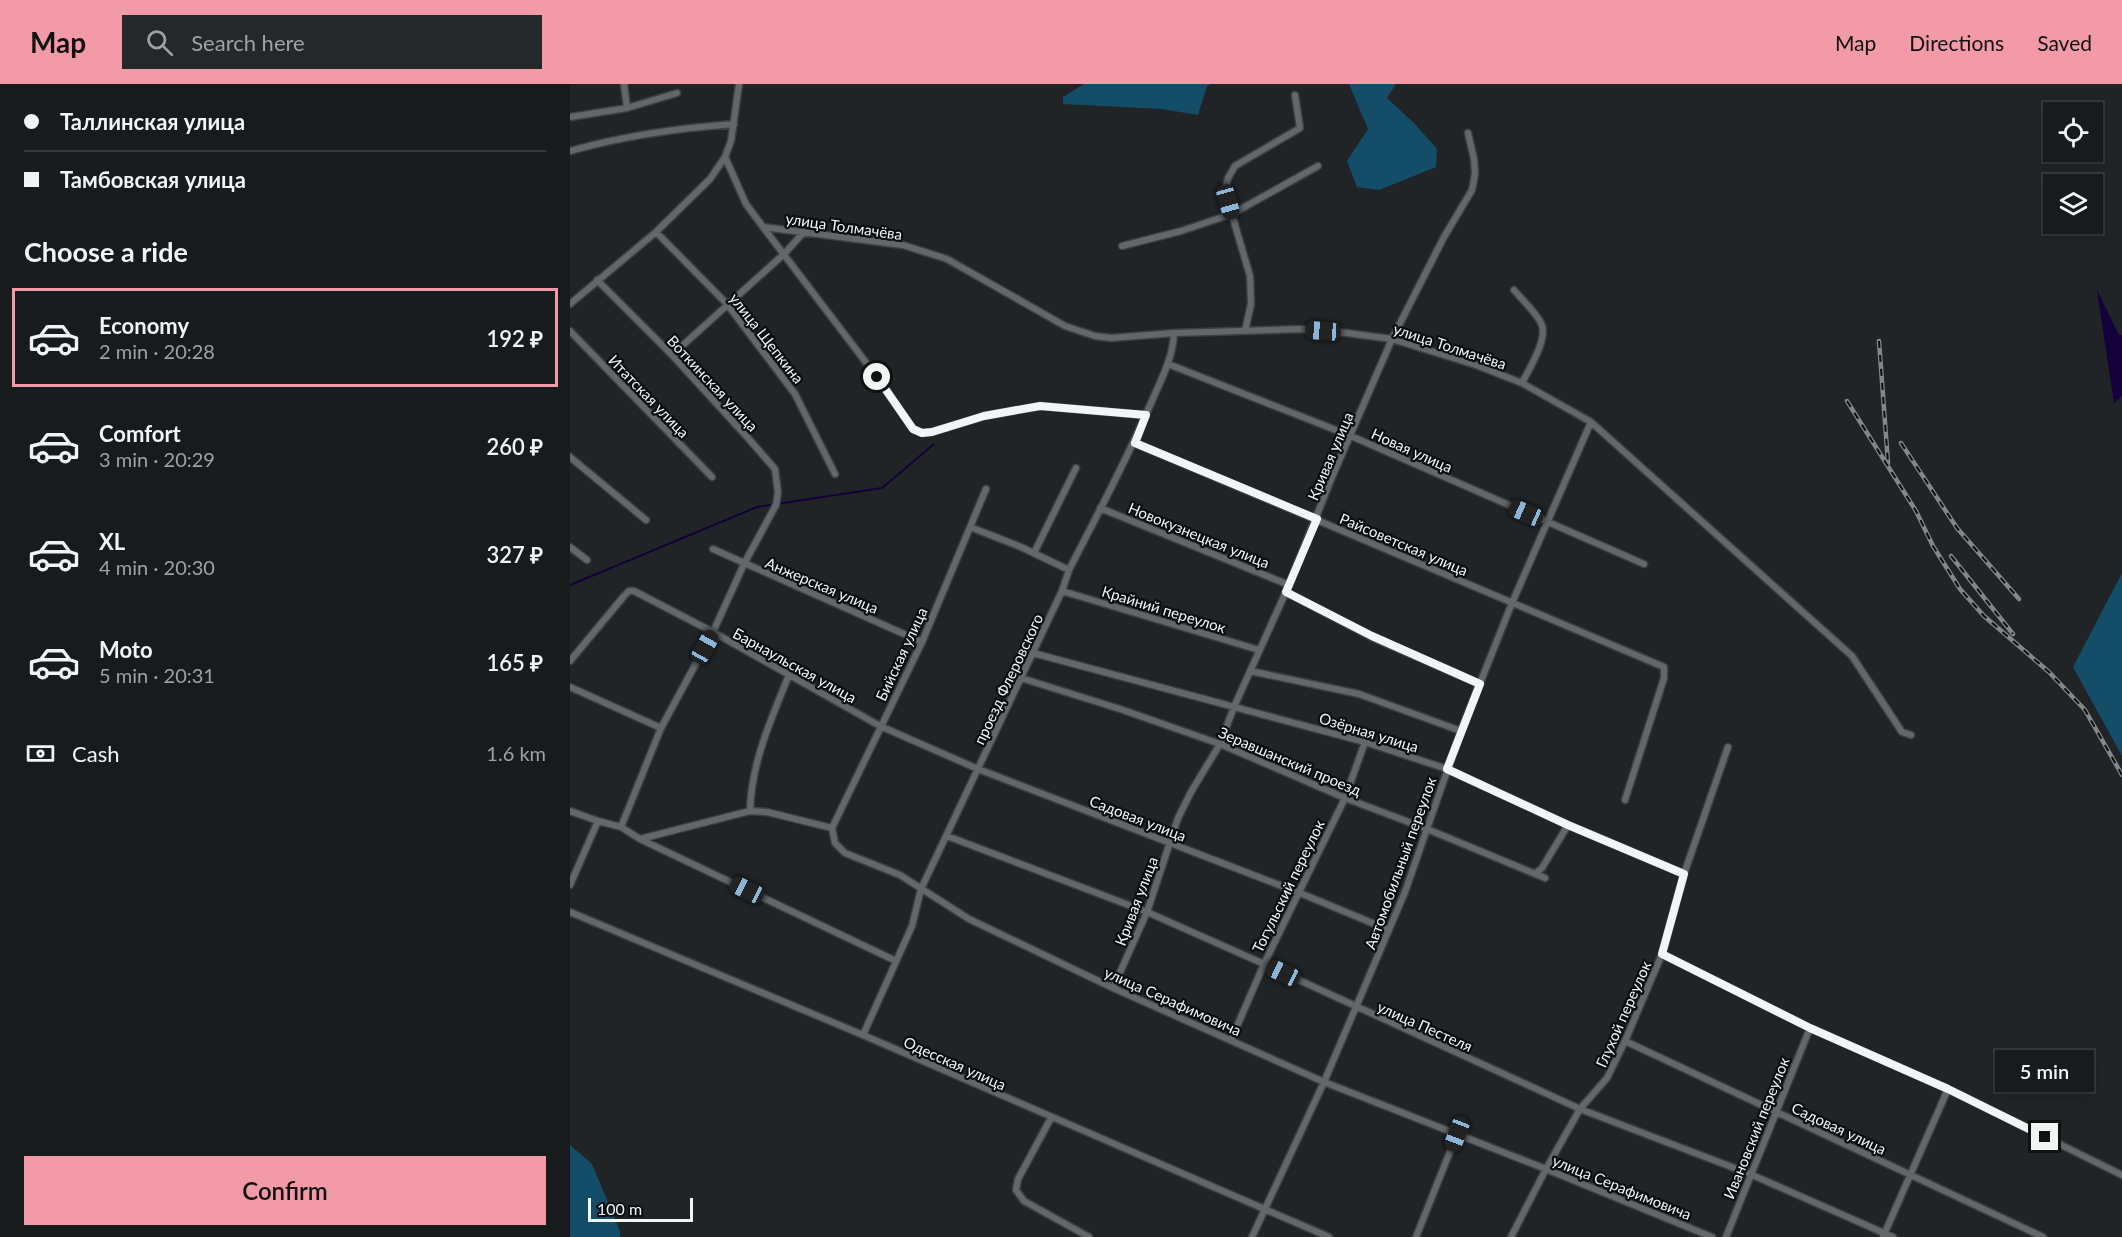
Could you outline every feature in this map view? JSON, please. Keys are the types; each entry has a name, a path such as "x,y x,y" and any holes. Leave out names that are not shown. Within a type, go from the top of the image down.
{"street":[{"path":"624,84 627,108"},
{"path":"570,304 656,232 710,179 725,157 734,124 739,84"},
{"path":"570,117 627,108 677,93"},
{"path":"1245,331 1252,290 1250,276 1225,191 1228,177 1234,166 1300,128 1295,95"},
{"path":"570,151 599,143 672,130 734,124"},
{"name":"Кривая улица","path":"1113,988 1147,912 1179,818 1191,792 1220,744 1392,339 1444,237 1472,190 1475,174 1474,159 1468,133"},
{"name":"улица Толмачёва","path":"725,157 746,204 763,227 903,245 947,259 1065,326 1095,336 1111,338 1174,333 1300,329 1392,339 1476,365 1522,383 1591,422 1852,656 1902,732 1911,735"},
{"path":"1122,246 1181,231 1232,214 1318,166"},
{"path":"763,227 913,429 922,433 932,432 984,416 1040,406 1146,415"},
{"name":"улица Щепкина","path":"656,232 727,304 795,394 835,474"},
{"path":"672,355 784,254 804,232"},
{"name":"Воткинская улица","path":"597,280 672,355 775,469 777,503 744,564 713,632 661,728 621,827"},
{"path":"1514,290 1542,323 1543,334 1541,344 1522,383"},
{"name":"Итатская улица","path":"570,331 712,477"},
{"name":"проезд Флеровского","path":"863,1035 912,927 921,890 1062,591 1069,570 1135,443 1168,364 1173,349 1174,333"},
{"name":"Новая улица","path":"1168,364 1351,436 1644,564"},
{"name":"Автомобильный переулок","path":"1252,1237 1357,1008 1405,892 1461,731 1512,603 1591,422"},
{"name":"Райсоветская улица","path":"1135,443 1664,667 1664,678 1625,800"},
{"path":"570,457 646,520"},
{"path":"1034,553 1076,468"},
{"name":"Бийская улица","path":"832,828 922,642 986,489"},
{"name":"Новокузнецкая улица","path":"1100,508 1287,588 1372,636 1480,684"},
{"path":"970,527 1069,570"},
{"path":"570,547 587,560"},
{"name":"Анжерская улица","path":"713,549 922,642"},
{"name":"Барнаульская улица","path":"570,661 624,596 629,591 634,591 713,632 880,726"},
{"name":"Крайний переулок","path":"1062,591 1259,650"},
{"name":"Озёрная улица","path":"1033,653 1365,742 1447,769 1568,825 1684,874"},
{"path":"1250,671 1359,694 1461,731"},
{"path":"750,811 753,777 768,729 789,675"},
{"name":"Зеравшанский проезд","path":"1021,678 1220,744 1345,798 1545,878"},
{"path":"570,687 661,728"},
{"name":"Садовая улица","path":"880,726 978,769 1300,893 1389,930"},
{"name":"Тогульский переулок","path":"1231,1040 1264,964 1345,798 1365,742"},
{"name":"Глухой переулок","path":"1511,1237 1580,1109 1607,1078 1625,1041 1662,954 1684,874 1728,747"},
{"path":"570,811 598,822 621,827 640,839 896,961"},
{"path":"640,839 750,811 767,812 832,828"},
{"path":"570,885 598,822"},
{"path":"1536,873 1542,868 1568,825"},
{"name":"улица Серафимовича","path":"832,828 835,843 845,853 900,876 969,919 1113,988 1324,1082 1712,1237"},
{"name":"улица Пестеля","path":"947,836 1147,912 1580,1109 1749,1174 1893,1237"},
{"name":"Одесская улица","path":"570,912 863,1035 1329,1237"},
{"path":"1662,954 1810,1028 1948,1089 2122,1175"},
{"name":"Ивановский переулок","path":"1726,1237 1749,1174 1810,1028"},
{"name":"Садовая улица","path":"1625,1041 2043,1237"},
{"path":"1884,1235 1948,1089"},
{"path":"1051,1118 1018,1179 1016,1190 1024,1201 1089,1237"},
{"path":"1416,1237 1457,1134"}],"shaded area":[{"path":"1084,84 1211,84 1207,86 1198,115 1162,109 1063,104 1063,97"},
{"path":"1349,84 1396,84 1387,98 1437,149 1436,167 1379,190 1357,187 1347,161 1368,129"},
{"path":"2097,290 2119,335 2122,335 2122,396 2114,403"},
{"path":"2122,573 2122,756 2073,667"},
{"path":"570,1145 592,1164 620,1231 620,1237 570,1237"}],"waterway":[{"path":"570,585 757,507 882,488 934,444"}],"railway":[{"path":"1879,341 1888,463"},
{"path":"1847,401 1916,511 1933,546 1960,589 1984,616 2049,672 2085,710 2122,775"},
{"path":"1901,443 1957,528 2019,599"},
{"path":"1951,556 2013,634"}],"route":[{"path":"877,377 913,429 922,433 984,416 1040,406 1146,415 1135,443 1317,519 1286,592 1372,636 1480,684 1447,769 1568,825 1684,874 1662,954 1810,1028 1948,1089 2045,1137"}]}
